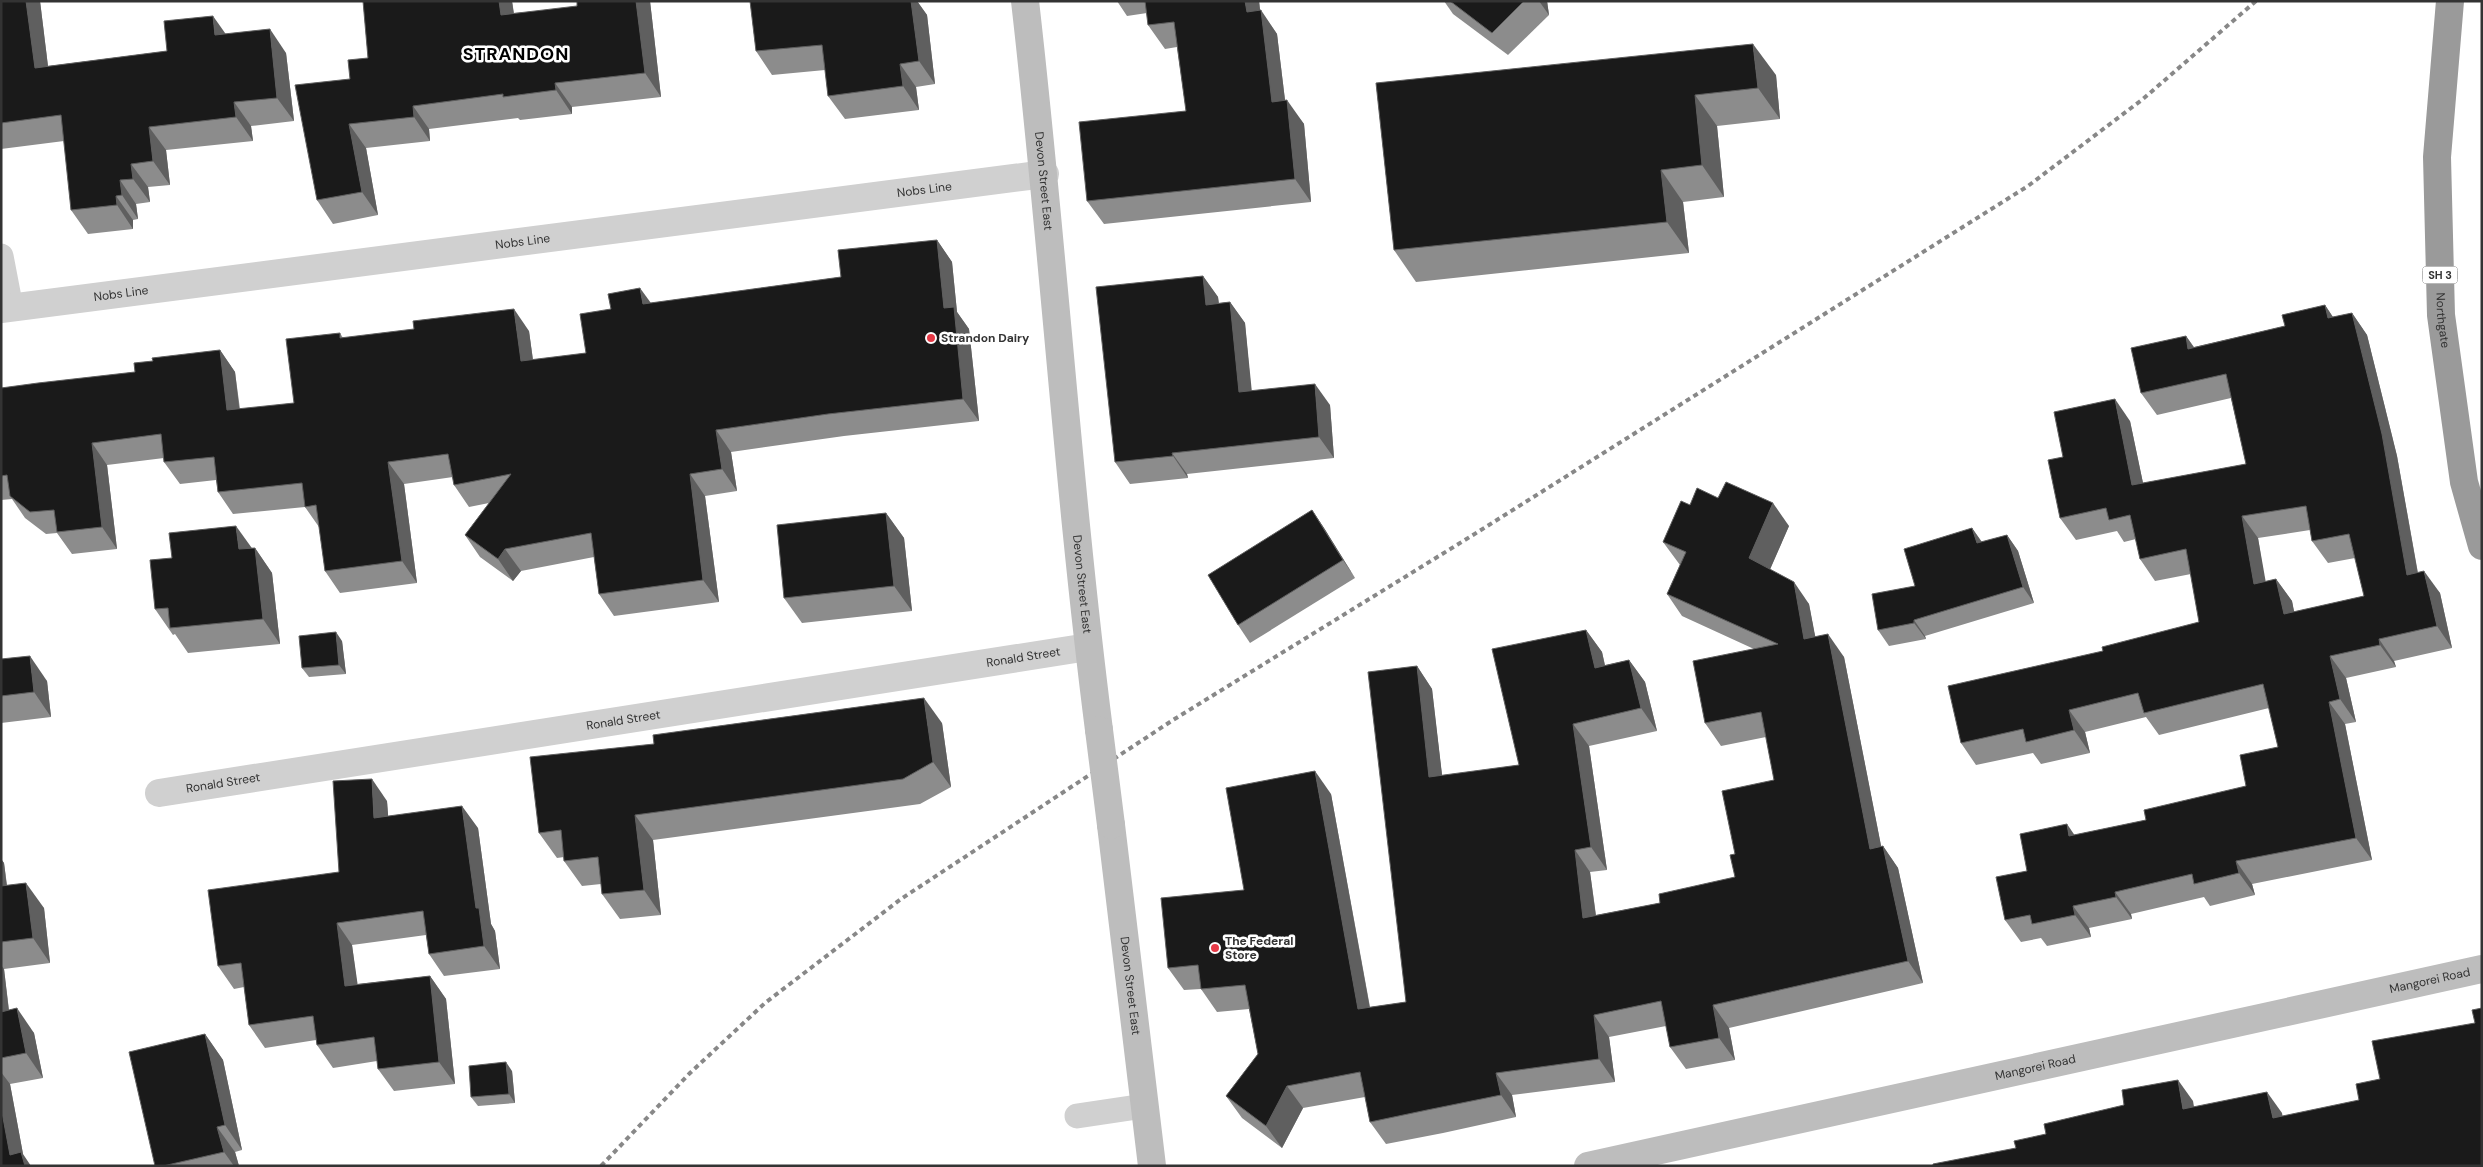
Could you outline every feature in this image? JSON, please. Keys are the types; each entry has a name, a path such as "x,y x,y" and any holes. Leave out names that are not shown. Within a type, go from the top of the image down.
{"highway":[{"name":"Northgate","path":"2450,1 2437,158 2441,315 2464,482 2482,546"}],"main road":[{"name":"Devon Street East","path":"1025,1 1045,174 1088,646 1152,1166"},
{"name":"Mangorei Road","path":"1588,1166 2482,969"}],"street":[{"name":"Nobs Line","path":"6,309 1045,174"},
{"name":"Ronald Street","path":"159,793 1088,646"}],"lane":[{"path":"1,256 6,309"},
{"path":"1077,1116 1144,1106"}],"building":[{"path":"1,1 26,1 35,68 167,51 164,21 213,16 215,35 270,29 277,98 234,102 236,117 149,127 153,161 131,164 133,179 120,180 122,195 116,196 117,205 71,210 61,115 1,123"},
{"path":"363,1 499,1 501,15 577,6 577,1 636,1 645,73 555,83 556,90 503,97 503,94 413,106 414,117 349,124 362,192 317,200 295,85 350,79 348,60 368,58"},
{"path":"750,1 911,1 919,61 900,64 903,86 828,96 822,45 756,51"},
{"path":"1145,1 1245,1 1247,12 1261,10 1272,102 1287,100 1295,179 1087,201 1079,122 1186,111 1174,22 1148,25"},
{"path":"1450,1 1524,1 1492,33"},
{"path":"1753,44 1758,88 1695,95 1702,165 1661,170 1667,222 1394,250 1376,83"},
{"path":"937,240 944,308 954,307 963,399 828,414 716,430 722,469 690,474 703,580 599,594 591,533 505,549 498,559 465,535 511,474 454,485 448,454 388,462 402,561 325,571 316,505 305,507 302,483 218,492 214,457 164,462 161,434 92,443 102,527 57,532 54,510 30,512 10,496 7,475 1,476 1,388 135,372 134,363 153,361 152,358 220,350 227,410 294,403 286,339 340,333 340,338 414,329 413,321 514,309 521,361 586,353 580,314 611,309 608,294 640,288 643,304 841,277 838,250"},
{"path":"1203,276 1206,305 1230,302 1239,392 1315,384 1319,437 1172,453 1173,456 1115,462 1096,287"},
{"path":"2325,305 2328,318 2352,313 2382,434 2407,575 2424,571 2437,626 2379,639 2380,645 2330,656 2340,699 2329,702 2356,838 2236,861 2239,873 2194,884 2192,874 2115,892 2116,897 2073,906 2075,915 2032,924 2030,915 2005,920 1996,877 2027,871 2020,834 2067,824 2069,836 2146,820 2144,810 2246,786 2240,755 2278,747 2263,684 2144,713 2138,693 2069,710 2074,730 2026,742 2023,729 1961,743 1948,686 2103,651 2102,647 2199,622 2186,549 2140,559 2130,515 2109,520 2106,508 2060,518 2048,460 2063,457 2054,412 2115,399 2132,485 2246,464 2226,374 2141,393 2131,348 2186,336 2188,349 2285,326 2282,315","holes":["2306,506 2312,541 2349,534 2364,596 2284,614 2276,579 2254,584 2242,516"]},
{"path":"1726,482 1773,503 1749,558 1794,582 1804,639 1828,634 1870,849 1883,846 1908,961 1713,1005 1719,1038 1670,1047 1661,1001 1594,1015 1599,1059 1496,1073 1501,1095 1370,1122 1360,1072 1287,1086 1266,1126 1226,1096 1258,1054 1245,985 1201,989 1198,965 1168,968 1161,898 1244,890 1226,788 1315,771 1358,1009 1406,1002 1368,672 1417,666 1429,777 1519,765 1492,649 1586,630 1595,668 1629,660 1641,708 1573,724 1591,847 1575,850 1583,918 1660,903 1659,894 1735,877 1730,855 1735,854 1722,791 1774,780 1761,712 1705,723 1693,661 1778,644 1667,594 1686,552 1663,542 1681,501 1690,505 1697,488 1718,498"},
{"path":"1312,510 1343,560 1238,625 1208,575"},
{"path":"886,513 894,586 784,598 777,525"},
{"path":"236,526 239,549 255,548 263,619 170,628 168,608 155,609 150,560 172,558 169,533"},
{"path":"1972,528 1977,543 2007,535 2023,587 1914,620 1914,623 1878,630 1872,594 1915,586 1904,549"},
{"path":"336,632 339,665 302,668 299,636"},
{"path":"30,656 34,692 1,696 1,659"},
{"path":"924,698 933,762 903,779 635,815 644,890 602,894 598,857 564,861 561,830 539,833 530,757 654,744 653,735"},
{"path":"372,779 374,818 462,806 476,908 479,908 484,946 429,954 423,911 337,923 345,986 430,976 439,1062 378,1069 374,1037 317,1045 313,1016 249,1025 241,963 218,966 208,890 339,872 333,781"},
{"path":"26,883 33,938 1,942 1,886"},
{"path":"17,1008 26,1053 1,1058 1,1012"},
{"path":"2482,1008 2482,1166 1933,1166 1933,1164 2016,1148 2014,1141 2046,1134 2044,1124 2124,1105 2122,1090 2178,1080 2183,1109 2267,1092 2273,1118 2359,1100 2356,1084 2380,1079 2372,1041 2475,1023 2472,1010"},
{"path":"205,1034 225,1125 217,1127 224,1152 163,1166 155,1166 129,1052"},
{"path":"506,1062 509,1094 471,1097 469,1066"},
{"path":"1,1107 10,1155 21,1152 25,1166 1,1166"}],"railway":[{"path":"601,1166 690,1073 765,1003 901,899 1173,720 1473,535 2028,186 2143,99 2256,1"}],"place":[{"name":"Strandon Dairy","path":"931,338"},
{"name":"The Federal Store","path":"1215,948"}],"district":[{"name":"STRANDON","path":"516,54"}]}
